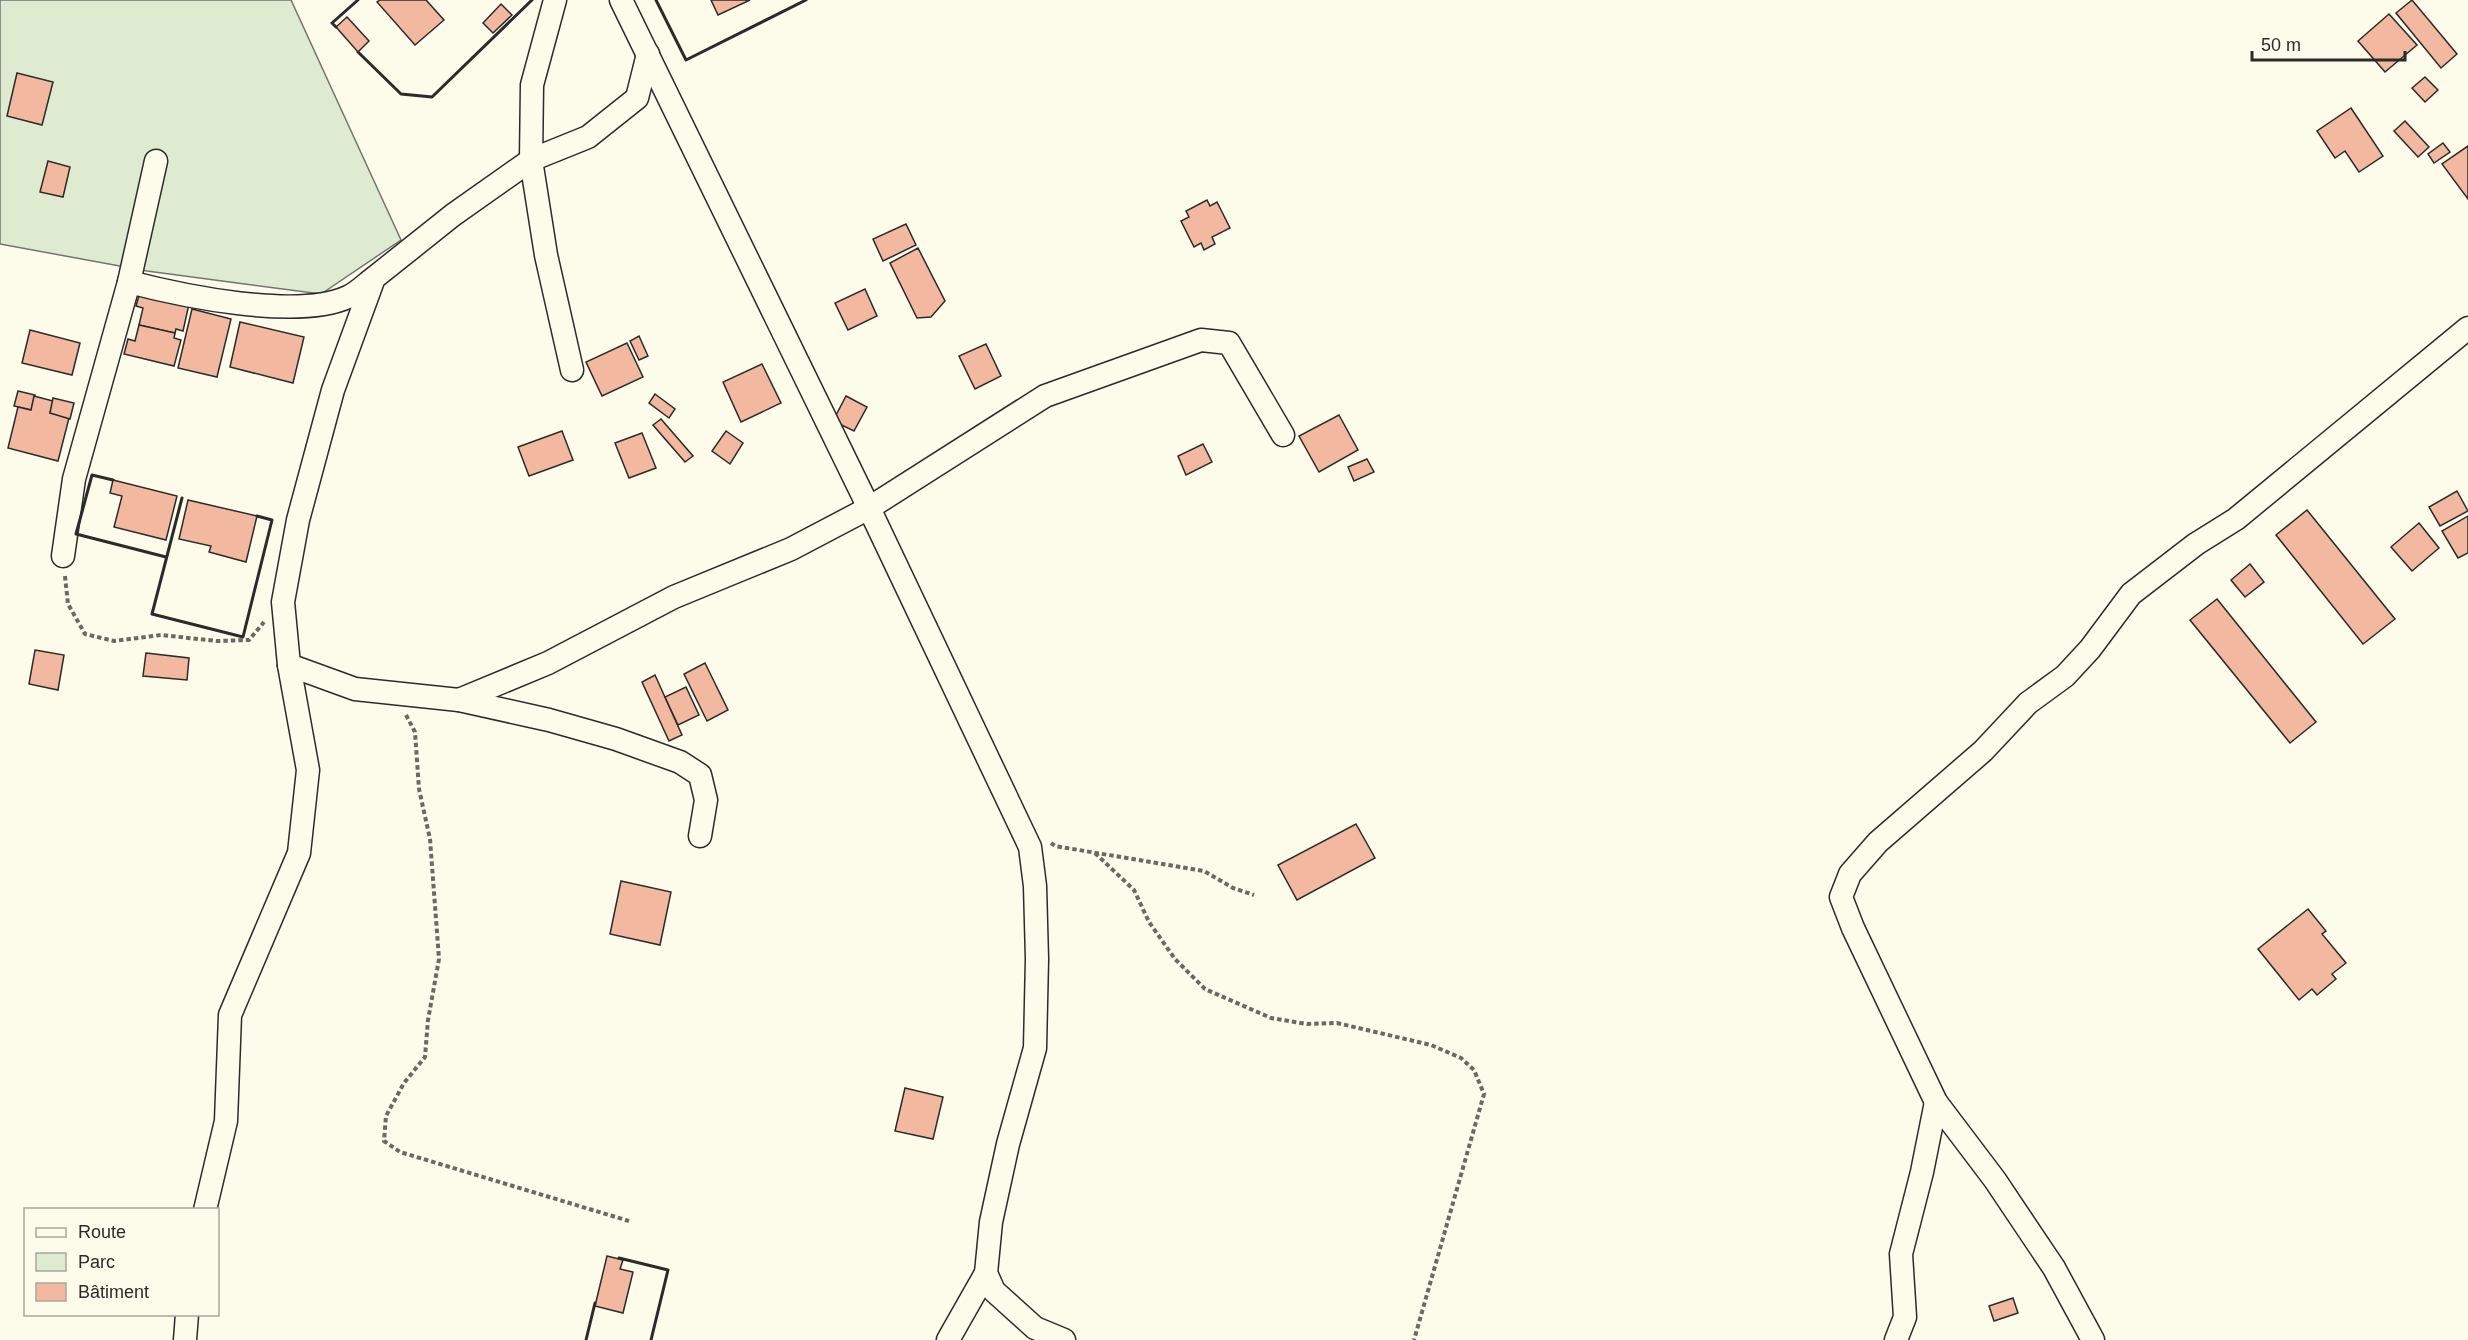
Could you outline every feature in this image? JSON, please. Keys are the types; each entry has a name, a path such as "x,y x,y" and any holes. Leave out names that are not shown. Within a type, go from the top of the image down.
{"street":[{"path":"555,0 532,85 531,160 546,255 572,370"},
{"path":"621,0 869,508 1030,847 1035,886 1037,959 1035,1048 1008,1144 991,1222 986,1273 948,1340"},
{"path":"129,282 184,296 301,308 348,297 453,215 531,160 588,137 637,98 648,54"},
{"path":"63,556 74,479 129,282 156,161"},
{"path":"205,1208 226,1122 230,1015 299,853 308,770 289,665 283,602 298,520 333,390 374,278"},
{"path":"2093,1340 2054,1268 1995,1180 1936,1102 1840,897 1850,874 1878,842 1983,751 2028,703 2064,676 2090,650 2131,594 2196,544 2236,519 2468,328"},
{"path":"459,700 548,663 674,597 791,549 869,508 1045,396 1201,340 1228,343 1283,435"},
{"path":"289,665 356,689 459,700 549,720 616,739 680,762 700,775 706,800 700,836"},
{"path":"1896,1340 1905,1317 1901,1254 1922,1172 1936,1102"},
{"path":"986,1273 994,1291 1035,1328 1064,1340"},
{"path":"185,1340 187,1316"}],"path":[{"path":"63,556 68,604 85,634 114,641 161,635 217,641 249,639 283,602"},
{"path":"393,693 415,732 419,789 430,839 439,959 428,1020 425,1057 404,1083 386,1116 384,1141 400,1152 629,1221"},
{"path":"1047,840 1055,846 1204,871 1233,888 1254,895"},
{"path":"1095,853 1134,890 1149,922 1175,958 1205,989 1271,1018 1307,1024 1337,1023 1431,1045 1461,1058 1474,1070 1484,1094 1414,1340"}],"green space":[{"path":"0,0 291,0 401,240 321,294 147,271 0,244"}],"building":[{"path":"380,0 426,0 444,20 415,45 377,2"},
{"path":"711,0 750,0 718,15"},
{"path":"2412,0 2457,54 2441,68 2396,13"},
{"path":"501,4 512,15 493,33 483,23"},
{"path":"2389,14 2417,45 2385,72 2358,41"},
{"path":"347,17 369,41 358,52 336,27"},
{"path":"17,73 53,82 42,125 7,116"},
{"path":"2425,77 2438,90 2425,102 2412,88"},
{"path":"2351,108 2383,156 2359,172 2345,151 2335,158 2317,131"},
{"path":"2405,121 2429,147 2418,157 2394,131"},
{"path":"2443,143 2450,152 2434,163 2428,154"},
{"path":"2468,146 2468,199 2442,164"},
{"path":"48,161 70,167 63,197 40,192"},
{"path":"1207,200 1210,206 1217,202 1230,228 1212,237 1215,244 1204,250 1201,243 1194,247 1181,221 1189,217 1186,211"},
{"path":"906,224 916,245 883,261 873,239"},
{"path":"918,248 945,301 931,317 917,318 890,263"},
{"path":"865,289 877,316 848,330 835,303"},
{"path":"140,292 189,304 183,331 176,329 175,333 139,325 143,308 136,306"},
{"path":"192,309 231,319 217,377 178,368"},
{"path":"240,322 304,337 293,383 230,367"},
{"path":"139,325 175,333 174,338 181,340 174,366 124,354 128,339 135,341"},
{"path":"30,330 80,343 72,375 22,363"},
{"path":"639,336 648,356 639,360 630,341"},
{"path":"627,343 643,377 602,396 586,362"},
{"path":"986,344 1001,376 975,389 959,356"},
{"path":"762,364 781,403 741,422 723,382"},
{"path":"18,391 35,395 31,410 14,406"},
{"path":"655,394 675,409 669,418 649,403"},
{"path":"34,396 53,401 50,413 69,418 58,461 8,448 18,407 31,410"},
{"path":"846,396 867,407 854,431 833,421"},
{"path":"53,398 74,403 70,419 50,413"},
{"path":"1339,415 1358,450 1319,472 1299,436"},
{"path":"661,419 693,456 685,462 653,425"},
{"path":"562,431 573,460 529,476 518,447"},
{"path":"726,431 743,443 730,464 712,451"},
{"path":"642,433 656,468 629,478 615,443"},
{"path":"1203,444 1212,462 1186,475 1178,456"},
{"path":"1367,459 1374,472 1354,481 1348,467"},
{"path":"113,480 177,496 166,540 114,527 122,496 110,493"},
{"path":"2457,491 2468,511 2440,526 2429,507"},
{"path":"188,500 257,516 246,562 209,552 211,546 179,539"},
{"path":"2307,510 2395,619 2363,644 2276,535"},
{"path":"2468,516 2468,553 2458,558 2442,531"},
{"path":"2419,523 2439,548 2412,571 2391,547"},
{"path":"2250,564 2264,582 2245,597 2231,580"},
{"path":"2217,599 2316,722 2290,743 2190,620"},
{"path":"35,650 64,655 58,690 29,684"},
{"path":"146,653 189,658 187,680 143,676"},
{"path":"705,663 728,710 707,721 684,674"},
{"path":"655,675 682,735 669,741 642,682"},
{"path":"686,687 699,715 678,725 665,697"},
{"path":"1356,824 1375,858 1297,900 1278,865"},
{"path":"621,881 671,892 660,945 610,934"},
{"path":"2308,909 2326,931 2322,934 2346,963 2332,974 2336,979 2317,995 2312,989 2299,1000 2258,949"},
{"path":"905,1088 943,1097 933,1139 895,1131"},
{"path":"607,1256 623,1260 620,1269 633,1272 623,1313 595,1306"},
{"path":"2013,1298 2018,1313 1994,1321 1989,1306"}],"wall":[{"path":"336,27 332,23 358,0"},
{"path":"358,52 401,94 432,97 532,0"},
{"path":"656,0 686,60 806,0"},
{"path":"113,480 92,475 76,534 166,557"},
{"path":"182,498 152,614 243,637 272,520 257,516"},
{"path":"619,1258 668,1270 651,1340"},
{"path":"586,1340 595,1303"}]}
